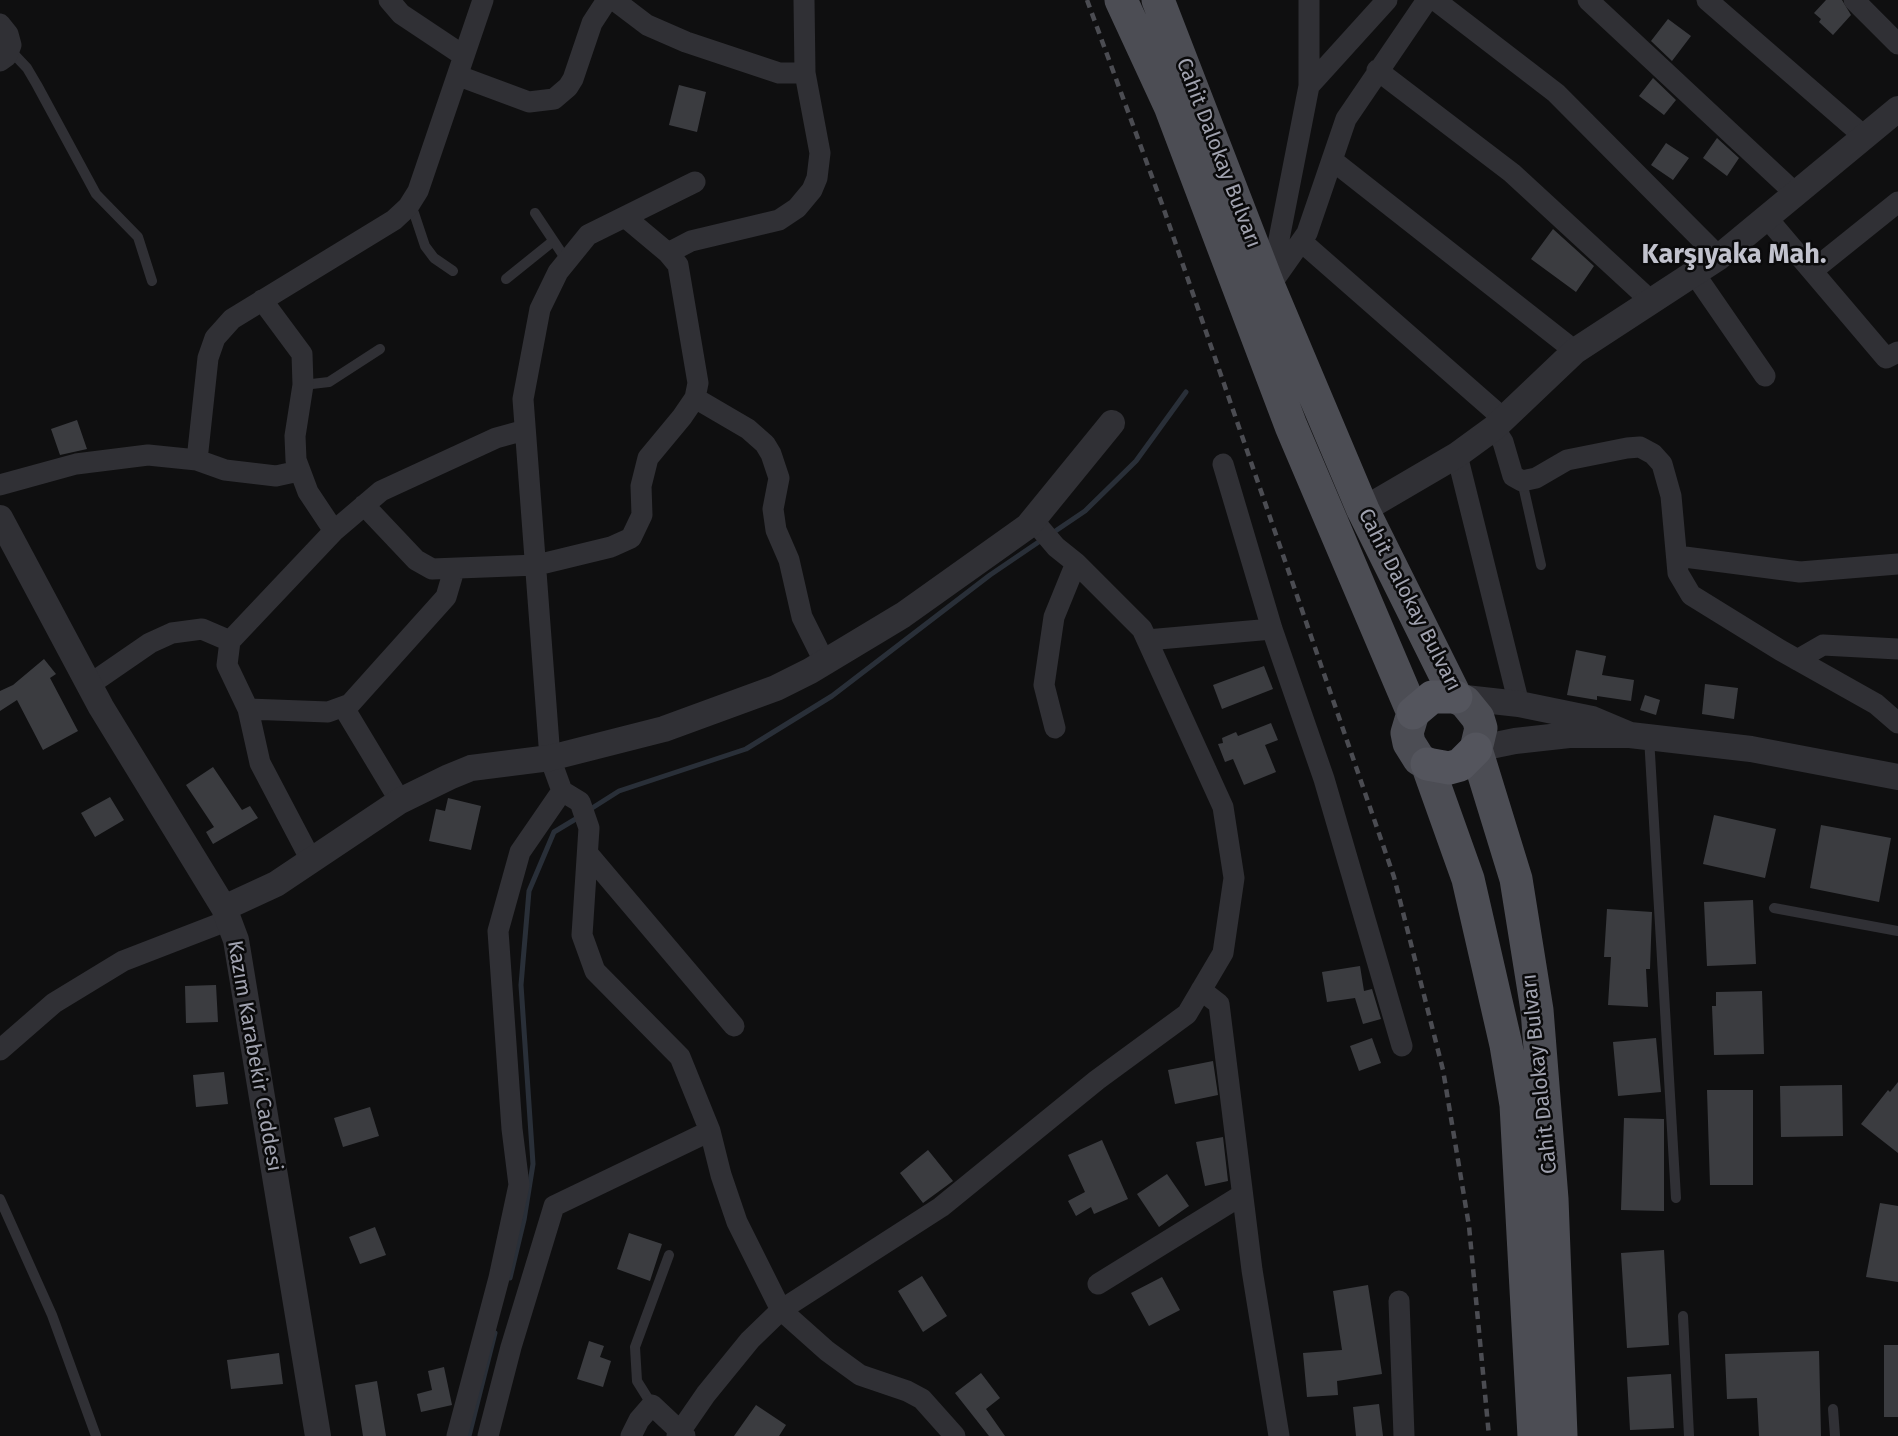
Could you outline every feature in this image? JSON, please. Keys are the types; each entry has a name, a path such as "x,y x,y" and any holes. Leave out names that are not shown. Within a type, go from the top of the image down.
{"highway":[{"path":"1413,713 1432,697 1456,697"},
{"path":"1427,764 1449,768 1460,765 1476,749"}],"main road":[{"name":"Cahit Dalokay Bulvarı","path":"1121,0 1170,106 1291,426 1413,713 1407,732 1409,743 1419,759 1427,764 1468,879 1506,1045 1515,1105 1522,1179 1534,1436"},
{"name":"Cahit Dalokay Bulvarı","path":"1158,0 1269,286 1363,510 1456,697 1465,702 1478,718 1481,728 1476,749 1516,879 1537,1010 1552,1199 1561,1436"}],"street":[{"path":"389,0 401,14 461,66 530,102 554,99 568,87 573,79 592,23 607,0"},
{"path":"197,460 211,348 228,323 394,220 408,207 418,191 483,0"},
{"path":"614,0 647,25 686,42 779,73 805,73"},
{"path":"668,253 691,241 779,220 805,200 817,178 820,153 805,73 804,0"},
{"path":"1269,286 1309,86 1309,0"},
{"path":"1309,86 1387,0"},
{"path":"1269,286 1302,242 1346,118 1427,0"},
{"path":"1435,0 1556,93 1719,257"},
{"path":"1588,0 1796,194"},
{"path":"1707,0 1866,138"},
{"path":"1854,0 1898,44"},
{"path":"0,24 10,39 5,56"},
{"path":"1377,70 1512,173 1651,301"},
{"path":"1363,510 1457,455 1499,423 1575,351 1719,257 1866,138 1898,109"},
{"path":"1332,160 1575,351"},
{"path":"695,182 588,236 558,272 540,309 523,399 550,758 562,790 580,802 589,828 582,935 595,971 680,1057 710,1131 721,1175 737,1222 781,1310 827,1351 860,1376 907,1391 922,1400 955,1436"},
{"path":"1812,270 1898,202"},
{"path":"364,505 416,560 432,569 454,570 537,565 610,547 631,538 638,528 642,515 641,486 648,458 694,398 698,376 678,265 668,253 625,217"},
{"path":"1767,218 1886,358 1898,352"},
{"path":"1302,242 1499,423 1513,476 1522,481 1536,478 1568,460 1640,447 1653,454 1662,464 1671,496 1678,573 1691,595 1797,660 1876,704 1898,723"},
{"path":"1694,273 1765,376"},
{"path":"262,300 302,354 303,385 295,436 299,471 308,492 334,531"},
{"path":"694,398 748,429 771,454 779,478 774,509 776,530 789,560 802,617 825,663"},
{"path":"0,1050 54,1004 123,961 226,914 276,884 425,786 471,768 550,758 600,747 716,712 776,688 825,663 903,615 1038,525 1112,423"},
{"path":"311,860 260,763 248,709 227,665 230,641 334,531 381,491 422,470 496,438 525,430"},
{"path":"0,485 76,464 148,455 197,460 225,470 276,476 299,471"},
{"path":"1457,455 1519,704"},
{"path":"1222,464 1272,629 1324,779 1379,959 1402,1046"},
{"name":"Kazım Karabekir Caddesi","path":"0,518 89,685 226,914 236,940 318,1436"},
{"path":"631,1436 639,1420 652,1405 680,1435 750,1340 781,1310 940,1208 1097,1080 1187,1014 1223,953 1234,878 1223,807 1142,629 1076,563 1056,547 1038,525"},
{"path":"1677,556 1800,572 1898,564"},
{"path":"1055,728 1044,685 1054,617 1076,563"},
{"path":"248,709 328,712 344,708 355,700 446,597 454,570"},
{"path":"89,685 150,643 172,633 202,629 230,641"},
{"path":"1147,640 1272,629"},
{"path":"1797,660 1823,645 1898,649"},
{"path":"1456,697 1519,704 1592,719 1639,736"},
{"path":"344,708 400,801"},
{"path":"1476,749 1515,741 1569,735 1639,736 1751,749 1898,777"},
{"path":"457,1436 499,1278 519,1185 512,1129 498,931 520,852 562,790"},
{"path":"589,855 734,1026"},
{"path":"1201,990 1218,1004 1242,1196 1267,1370 1279,1436"},
{"path":"488,1436 511,1347 554,1206 710,1131"},
{"path":"1098,1284 1242,1196"},
{"path":"1399,1301 1404,1436"}],"lane":[{"path":"5,56 27,68 96,194 138,237 152,281"},
{"path":"408,207 414,213 425,246 435,258 453,272"},
{"path":"535,213 552,242 567,261"},
{"path":"506,279 552,242"},
{"path":"303,385 329,382 380,349"},
{"path":"1522,481 1541,565"},
{"path":"1639,736 1676,1198"},
{"path":"1774,908 1898,931"},
{"path":"0,1199 52,1315 96,1436"},
{"path":"652,1405 637,1381 635,1347 669,1255"},
{"path":"1683,1316 1689,1436"},
{"path":"1833,1409 1835,1436"}],"building":[{"path":"1826,0 1842,0 1851,15 1833,35 1819,22 1821,19 1814,13"},
{"path":"1668,19 1691,36 1672,61 1651,41"},
{"path":"1653,78 1676,100 1664,115 1639,96"},
{"path":"679,85 706,92 697,132 669,125"},
{"path":"1717,138 1739,158 1727,176 1703,158"},
{"path":"1666,143 1689,158 1673,180 1651,165"},
{"path":"1553,229 1594,266 1576,292 1531,259"},
{"path":"77,420 87,449 60,455 51,429"},
{"path":"1576,650 1606,656 1602,675 1634,680 1631,701 1597,696 1597,700 1567,695"},
{"path":"44,659 56,674 50,678 78,731 43,750 17,700 0,711 0,691 13,685"},
{"path":"1264,666 1273,689 1222,709 1213,685"},
{"path":"1705,684 1738,688 1734,719 1702,714"},
{"path":"1645,695 1660,700 1656,715 1640,710"},
{"path":"1271,723 1278,740 1265,745 1276,772 1244,785 1233,759 1225,762 1218,744 1223,743 1222,738 1236,732 1238,736"},
{"path":"213,767 242,810 250,806 258,818 213,844 206,832 214,827 186,785"},
{"path":"110,797 124,820 95,837 81,813"},
{"path":"448,798 481,806 471,850 429,841 436,809 445,811"},
{"path":"1714,815 1776,829 1765,878 1703,864"},
{"path":"1821,825 1891,838 1879,902 1810,888"},
{"path":"1753,900 1756,964 1707,966 1704,902"},
{"path":"1607,909 1652,912 1650,969 1646,969 1648,1007 1608,1005 1611,957 1604,957"},
{"path":"1360,966 1364,991 1372,989 1381,1019 1363,1024 1355,998 1327,1002 1322,972"},
{"path":"216,985 218,1022 186,1023 185,986"},
{"path":"1762,991 1764,1054 1714,1055 1712,1006 1716,1006 1716,992"},
{"path":"1372,1038 1381,1063 1359,1071 1350,1046"},
{"path":"1656,1038 1661,1092 1618,1096 1613,1042"},
{"path":"1213,1061 1218,1095 1175,1104 1168,1070"},
{"path":"224,1072 228,1104 196,1107 193,1075"},
{"path":"1898,1082 1898,1153 1861,1124 1888,1090 1890,1092"},
{"path":"1842,1085 1843,1136 1781,1137 1780,1086"},
{"path":"1707,1090 1753,1090 1753,1185 1710,1185"},
{"path":"370,1107 379,1136 343,1147 334,1118"},
{"path":"1624,1118 1664,1119 1664,1211 1621,1210"},
{"path":"1223,1137 1228,1181 1205,1186 1196,1142"},
{"path":"1102,1140 1128,1199 1094,1214 1091,1207 1076,1216 1068,1201 1085,1192 1068,1155"},
{"path":"928,1150 953,1181 923,1203 900,1173"},
{"path":"1167,1174 1189,1206 1159,1227 1137,1194"},
{"path":"1880,1203 1898,1206 1898,1282 1866,1277"},
{"path":"375,1227 386,1255 360,1264 349,1237"},
{"path":"629,1233 662,1244 650,1281 617,1269"},
{"path":"1664,1250 1669,1345 1627,1348 1621,1253"},
{"path":"922,1276 947,1316 923,1332 898,1291"},
{"path":"1162,1277 1180,1310 1149,1326 1131,1293"},
{"path":"1368,1285 1382,1374 1337,1381 1338,1395 1307,1397 1303,1353 1342,1350 1333,1291"},
{"path":"589,1341 604,1346 600,1357 611,1361 603,1387 577,1379"},
{"path":"1884,1345 1898,1345 1898,1417 1884,1417"},
{"path":"1819,1351 1821,1436 1759,1436 1757,1398 1727,1399 1725,1354"},
{"path":"279,1353 283,1384 231,1389 227,1360"},
{"path":"444,1367 452,1405 421,1412 417,1394 432,1390 428,1371"},
{"path":"981,1373 1000,1398 986,1409 1005,1436 989,1436 955,1393"},
{"path":"1671,1374 1674,1428 1630,1430 1627,1377"},
{"path":"377,1381 386,1436 363,1436 355,1385"},
{"path":"1379,1404 1383,1436 1356,1436 1353,1407"},
{"path":"756,1405 786,1425 779,1436 734,1436"}],"waterway":[{"path":"1051,534 1085,511 1136,461 1186,392"},
{"path":"589,810 619,791 746,749 832,696 990,575 1043,539"},
{"path":"510,1278 524,1220 533,1164 521,985 529,891 554,832 579,817"},
{"path":"469,1436 495,1333"}],"railway":[{"path":"1087,0 1162,204 1394,877 1443,1070 1469,1226 1489,1436"}],"district":[{"name":"Karşıyaka Mah.","path":"1734,255"}]}
